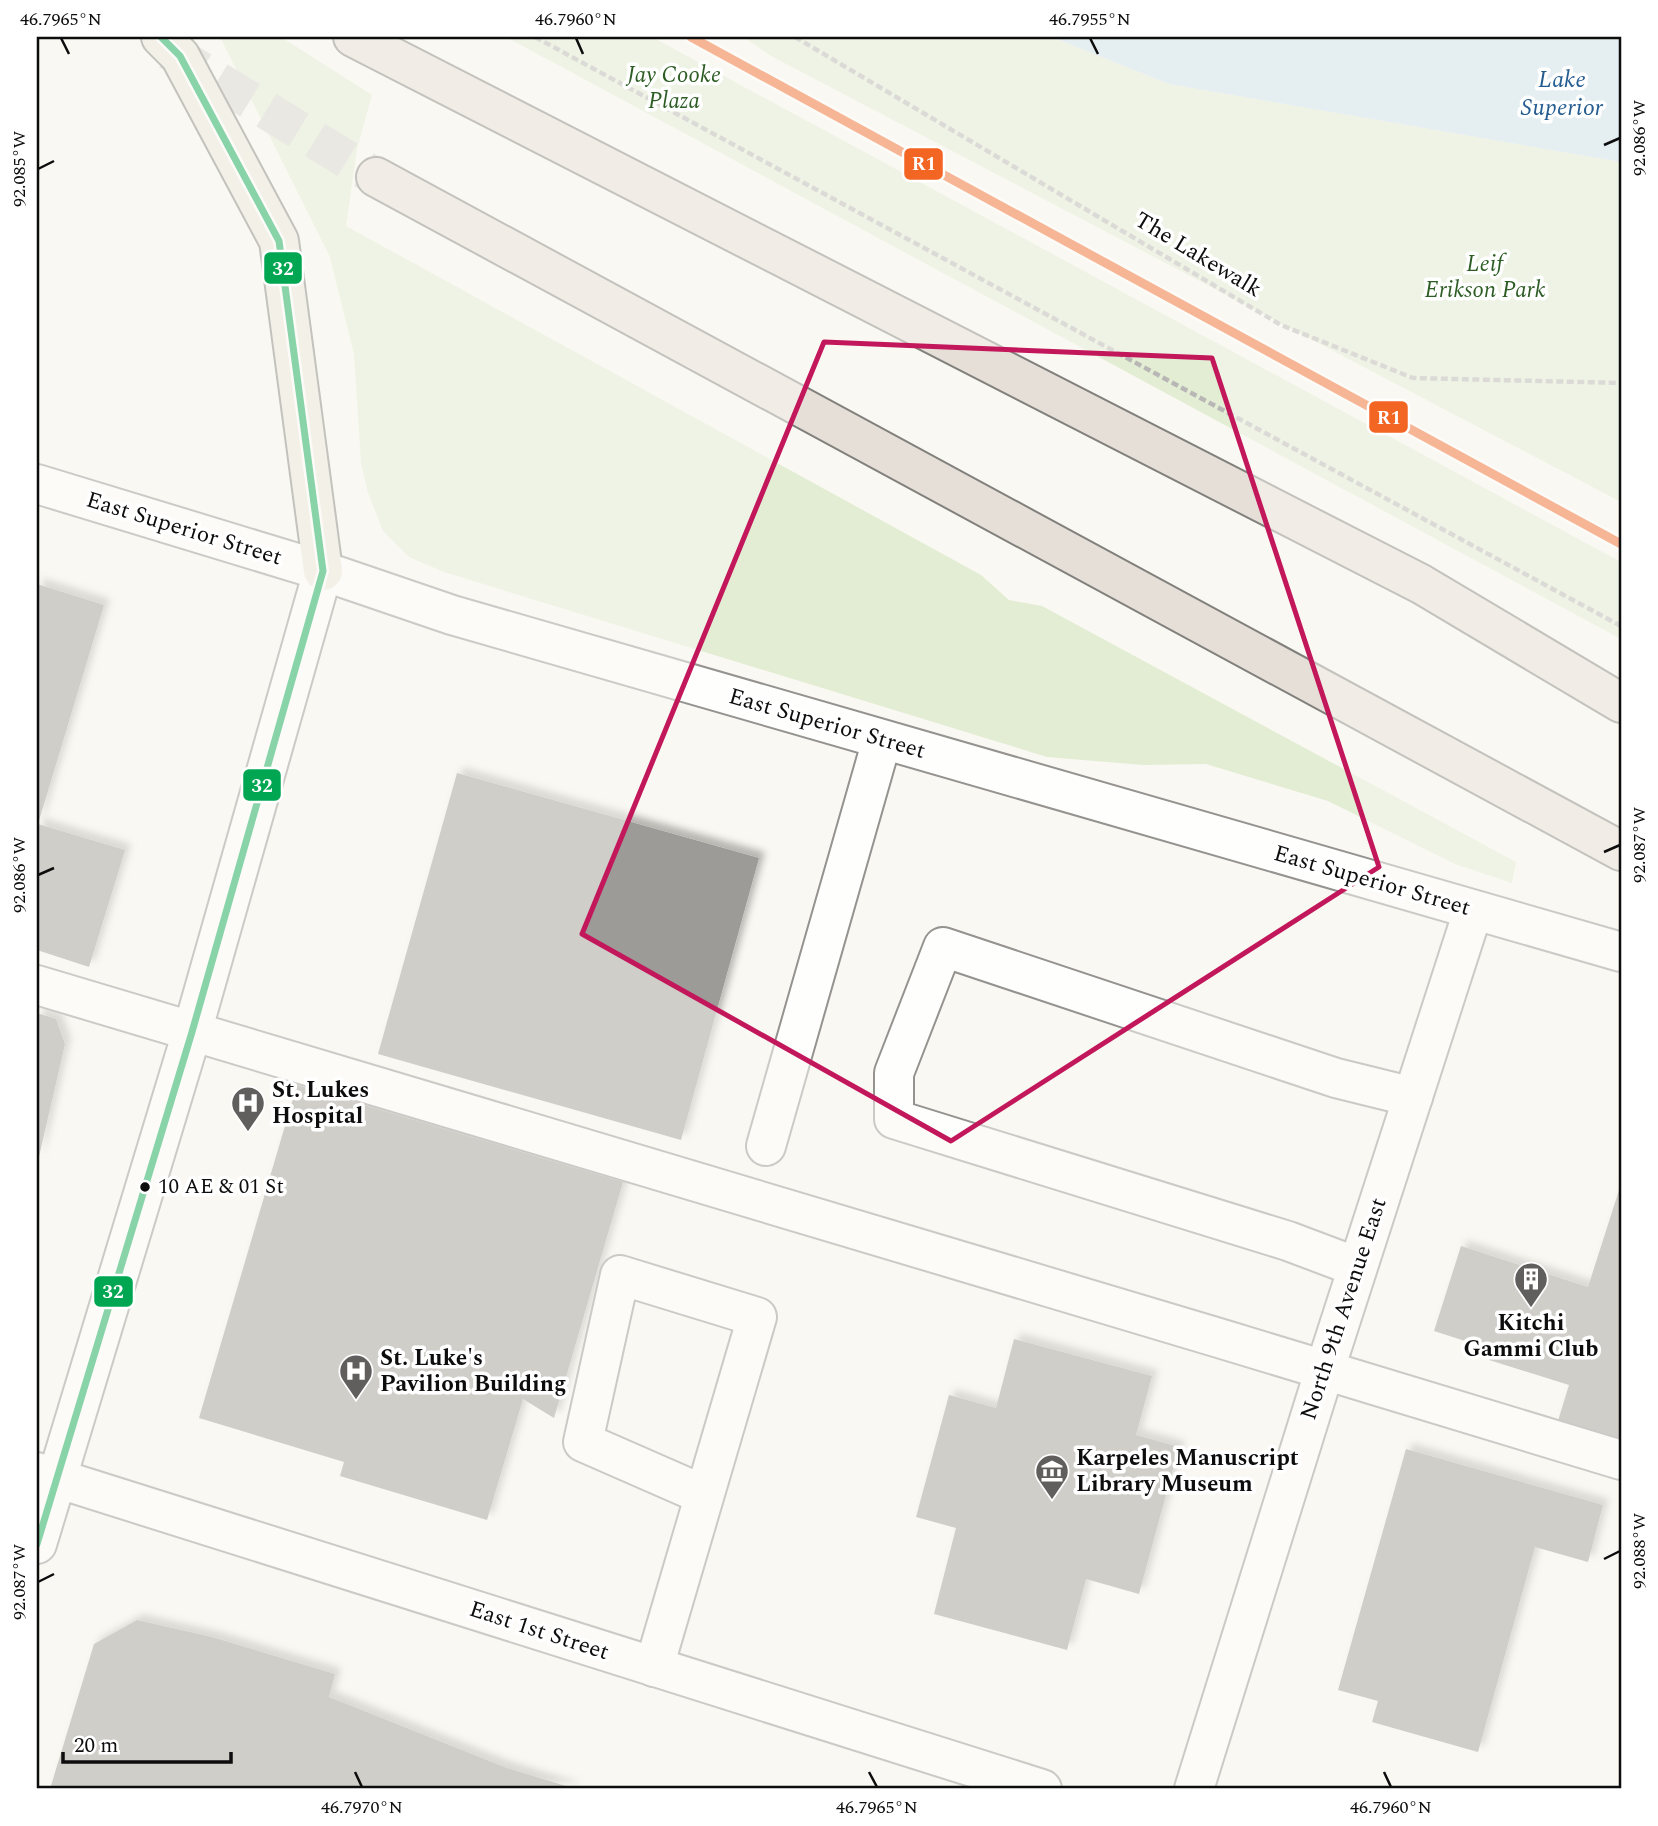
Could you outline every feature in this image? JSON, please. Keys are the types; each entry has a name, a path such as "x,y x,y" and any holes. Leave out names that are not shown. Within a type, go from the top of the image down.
{"highway":[{"path":"353,37 1421,584 1621,703"},
{"path":"376,177 1621,850"}],"main road":[{"path":"161,37 180,56 279,241 323,571"}],"street":[{"name":"East Superior Street","path":"37,484 323,571 452,615 1621,952"},
{"path":"37,1544 47,1475 192,1032 323,571"},
{"path":"766,1146 882,740"},
{"name":"North 9th Avenue East","path":"1194,1789 1357,1267 1473,911"},
{"path":"1357,1267 1288,1241 894,1119 894,1073 943,947 1336,1078 1413,1097"},
{"path":"37,985 1325,1369 1621,1460"},
{"path":"654,1667 757,1317 620,1275 583,1442 704,1495"},
{"name":"East 1st Street","path":"47,1475 1042,1789"}],"path":[{"path":"535,37 1621,626"},
{"name":"The Lakewalk","path":"795,37 1282,325 1413,378 1621,383"}],"highlighted area":[{"path":"824,342 1212,358 1379,867 951,1141 582,934"}],"green space":[{"path":"220,37 281,37 372,95 357,149 346,226 981,575 1009,600 1042,606 1516,862 1512,883 1455,864 1328,801 1206,764 1143,765 1047,757 444,572 409,557 383,531 368,493 361,463 354,354 330,257"},
{"name":"Jay Cooke Plaza","path":"506,37 652,37 1621,562 1621,639"},
{"name":"Leif Erikson Park","path":"743,37 1052,37 1169,84 1621,162 1621,502 771,56"}],"water":[{"name":"Lake Superior","path":"1052,37 1621,37 1621,162 1169,84"}],"building":[{"path":"37,584 104,605 38,824 125,850 89,967 37,950"},
{"path":"457,773 759,858 681,1140 378,1054"},
{"path":"37,1013 56,1019 65,1044 38,1161"},
{"path":"297,1085 623,1182 554,1418 523,1399 487,1520 340,1476 344,1462 199,1418"},
{"name":"Kitchi Gammi Club","path":"1621,1184 1621,1445 1557,1424 1569,1385 1489,1360 1493,1350 1434,1331 1461,1246 1588,1287"},
{"path":"1014,1339 1152,1376 1136,1435 1179,1447 1139,1594 1086,1579 1067,1650 934,1614 956,1528 916,1517 949,1395 996,1408"},
{"path":"1406,1449 1603,1505 1588,1562 1535,1547 1478,1752 1372,1722 1378,1701 1338,1690"},
{"path":"137,1620 212,1637 335,1674 329,1697 507,1768 576,1789 50,1789 94,1644"}],"tunnel":[{"path":"169,51 376,177"}],"transit line":[{"name":"32","path":"37,1544 192,1032 323,571 279,241 180,56 161,37"},
{"name":"R1","path":"691,37 1621,544"}],"place":[{"name":"St. Lukes Hospital","path":"248,1133"},
{"name":"10 AE & 01 St","path":"145,1187"},
{"name":"Kitchi Gammi Club","path":"1531,1309"},
{"name":"St. Luke's Pavilion Building","path":"356,1401"},
{"name":"Karpeles Manuscript Library Museum","path":"1052,1501"}]}
